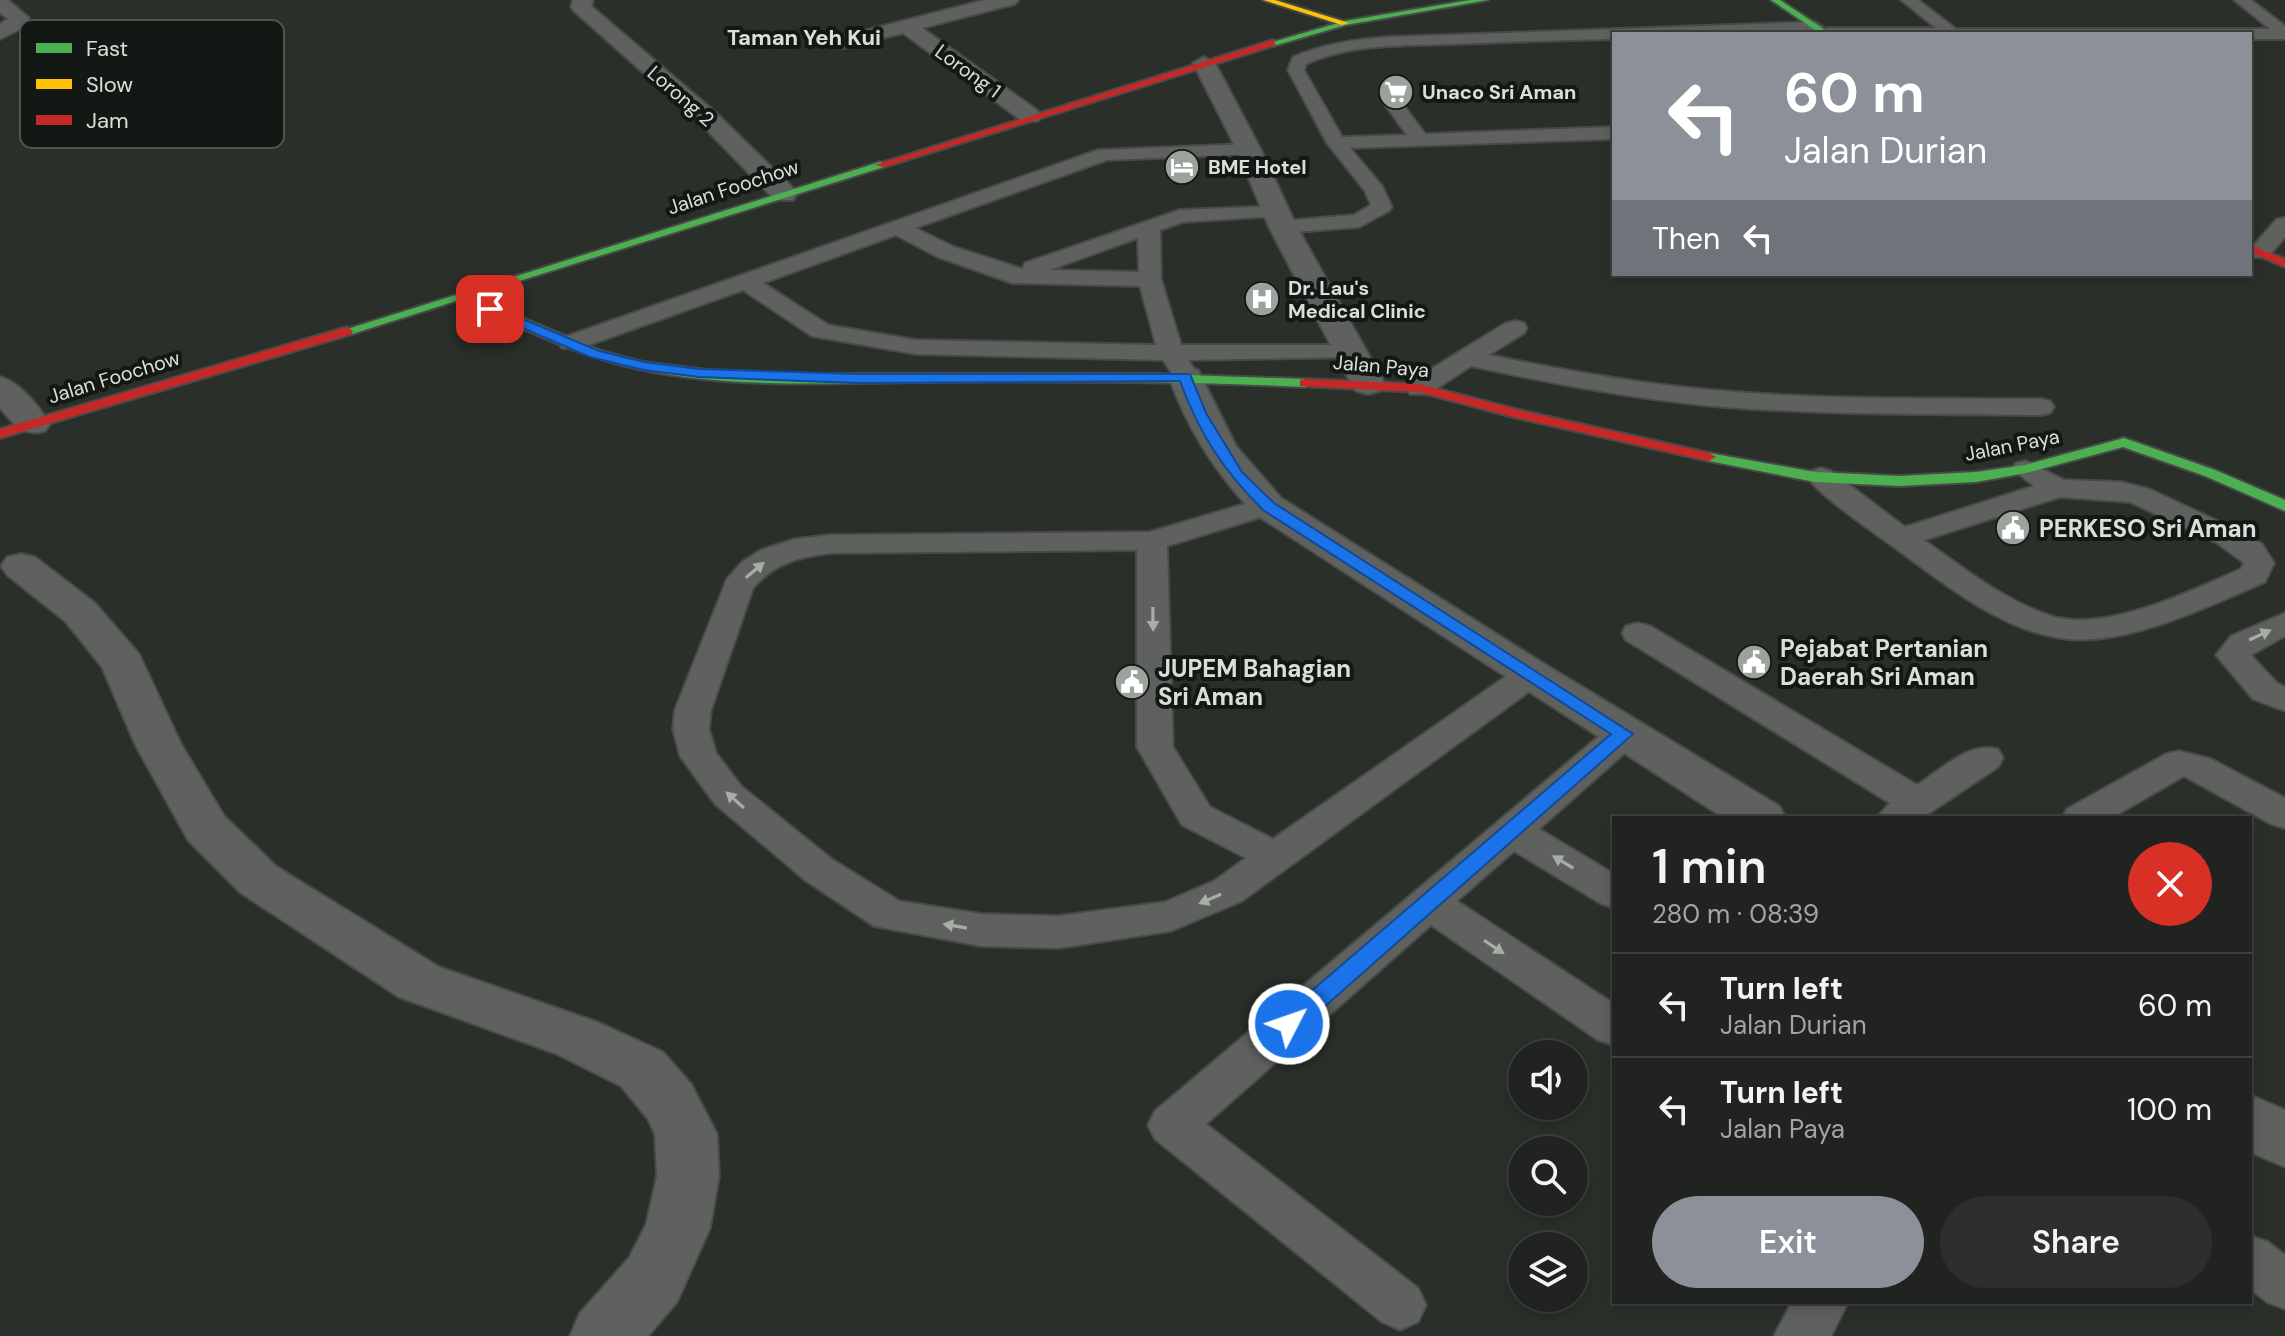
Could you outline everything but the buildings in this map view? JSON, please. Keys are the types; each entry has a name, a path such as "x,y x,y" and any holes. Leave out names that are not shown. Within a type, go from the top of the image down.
{"street":[{"name":"Lorong 2","path":"583,0 581,7 707,117 784,194"},
{"path":"843,42 1008,0"},
{"path":"1267,0 1345,23"},
{"name":"Jalan Foochow","path":"0,434 462,297 1204,63 1345,23 1484,0"},
{"path":"1775,0 1823,32"},
{"path":"0,3 19,18 0,33"},
{"name":"Lorong 1","path":"906,26 1030,116"},
{"path":"1204,63 1249,150 1278,219 1368,384"},
{"path":"2255,250 2285,263"},
{"name":"Jalan Paya","path":"462,297 595,354 644,366 699,373 914,379 1178,365 1419,388 1517,414 1726,461 1821,477 1899,481 1976,477 2026,469 2124,442 2210,473 2285,506"},
{"path":"1178,365 1198,413 1236,474 1268,506 1530,675 1758,816"},
{"path":"0,387 33,424"},
{"path":"21,566 80,612 123,664 158,744 206,828 259,880 419,982 577,1038 642,1069 670,1102 686,1134 688,1176 678,1228 653,1280 604,1336"},
{"path":"2252,1122 2285,1141"}],"lane":[{"path":"1908,0 1951,32"},
{"path":"2241,0 2285,34"},
{"path":"1738,32 1951,32"},
{"path":"2252,34 2285,34"},
{"path":"1012,276 1180,216 1359,221 1382,207 1375,190 1336,143 1296,70 1299,61 1325,50 1402,41 1612,35"},
{"path":"1395,106 1420,140"},
{"path":"1336,143 1612,133"},
{"path":"571,343 1105,154 1249,150"},
{"path":"2255,250 2285,224"},
{"path":"1149,227 1150,279 1178,365"},
{"path":"900,229 946,252 1012,276 1150,279"},
{"path":"747,282 821,331 916,347 1178,365 1350,352"},
{"path":"1419,388 1515,328"},
{"path":"1467,358 1578,381 1724,399 1835,406 2041,407"},
{"path":"2026,469 2058,488"},
{"path":"1821,477 1903,537 1973,587 2041,624 2068,629 2095,627 2177,608 2254,575 2259,563 2251,551 2164,505 2121,491 2058,488 1903,537"},
{"path":"1268,506 1152,541 831,544 795,548 772,557 753,569 738,586 693,710 691,729 698,756 728,795 819,870 889,915 981,930 1059,932 1171,916 1228,891 1530,675"},
{"path":"1152,541 1155,747 1196,816 1276,857"},
{"path":"2285,623 2243,643 2233,655 2265,691 2285,700"},
{"path":"1638,633 1906,810 1985,758"},
{"path":"1400,1305 1172,1125 1624,734"},
{"path":"2085,816 2179,763 2198,768 2285,815"},
{"path":"1512,831 1612,892"},
{"path":"1429,903 1612,1026"},
{"path":"2252,1260 2285,1285"},
{"path":"1801,1336 1821,1304"}],"traffic: fast":[{"path":"1273,43 1345,23 1484,0"},
{"path":"1775,0 1824,32"},
{"path":"347,331 880,165"},
{"path":"462,297 596,354 674,371 810,378 1058,377 1305,383"},
{"path":"1709,457 1815,477 1899,481 1976,477 2026,469 2124,442 2210,473 2285,506"}],"traffic: slow":[{"path":"1267,0 1345,23"}],"traffic: jam":[{"path":"880,165 1273,43"},
{"path":"2252,249 2285,263"},
{"path":"0,434 347,331"},
{"path":"1305,383 1419,388 1517,414 1709,457"}],"place":[{"name":"Unaco Sri Aman","path":"1396,92"},
{"name":"BME Hotel","path":"1182,167"},
{"name":"Dr. Lau's Medical Clinic","path":"1262,299"},
{"name":"PERKESO Sri Aman","path":"2013,528"},
{"name":"Pejabat Pertanian Daerah Sri Aman","path":"1754,662"},
{"name":"JUPEM Bahagian Sri Aman","path":"1132,682"}],"district":[{"name":"Taman Yeh Kui","path":"804,37"}],"route":[{"path":"490,309 595,354 644,366 699,373 957,379 1186,377 1198,413 1236,474 1268,506 1624,734 1289,1024"}]}
